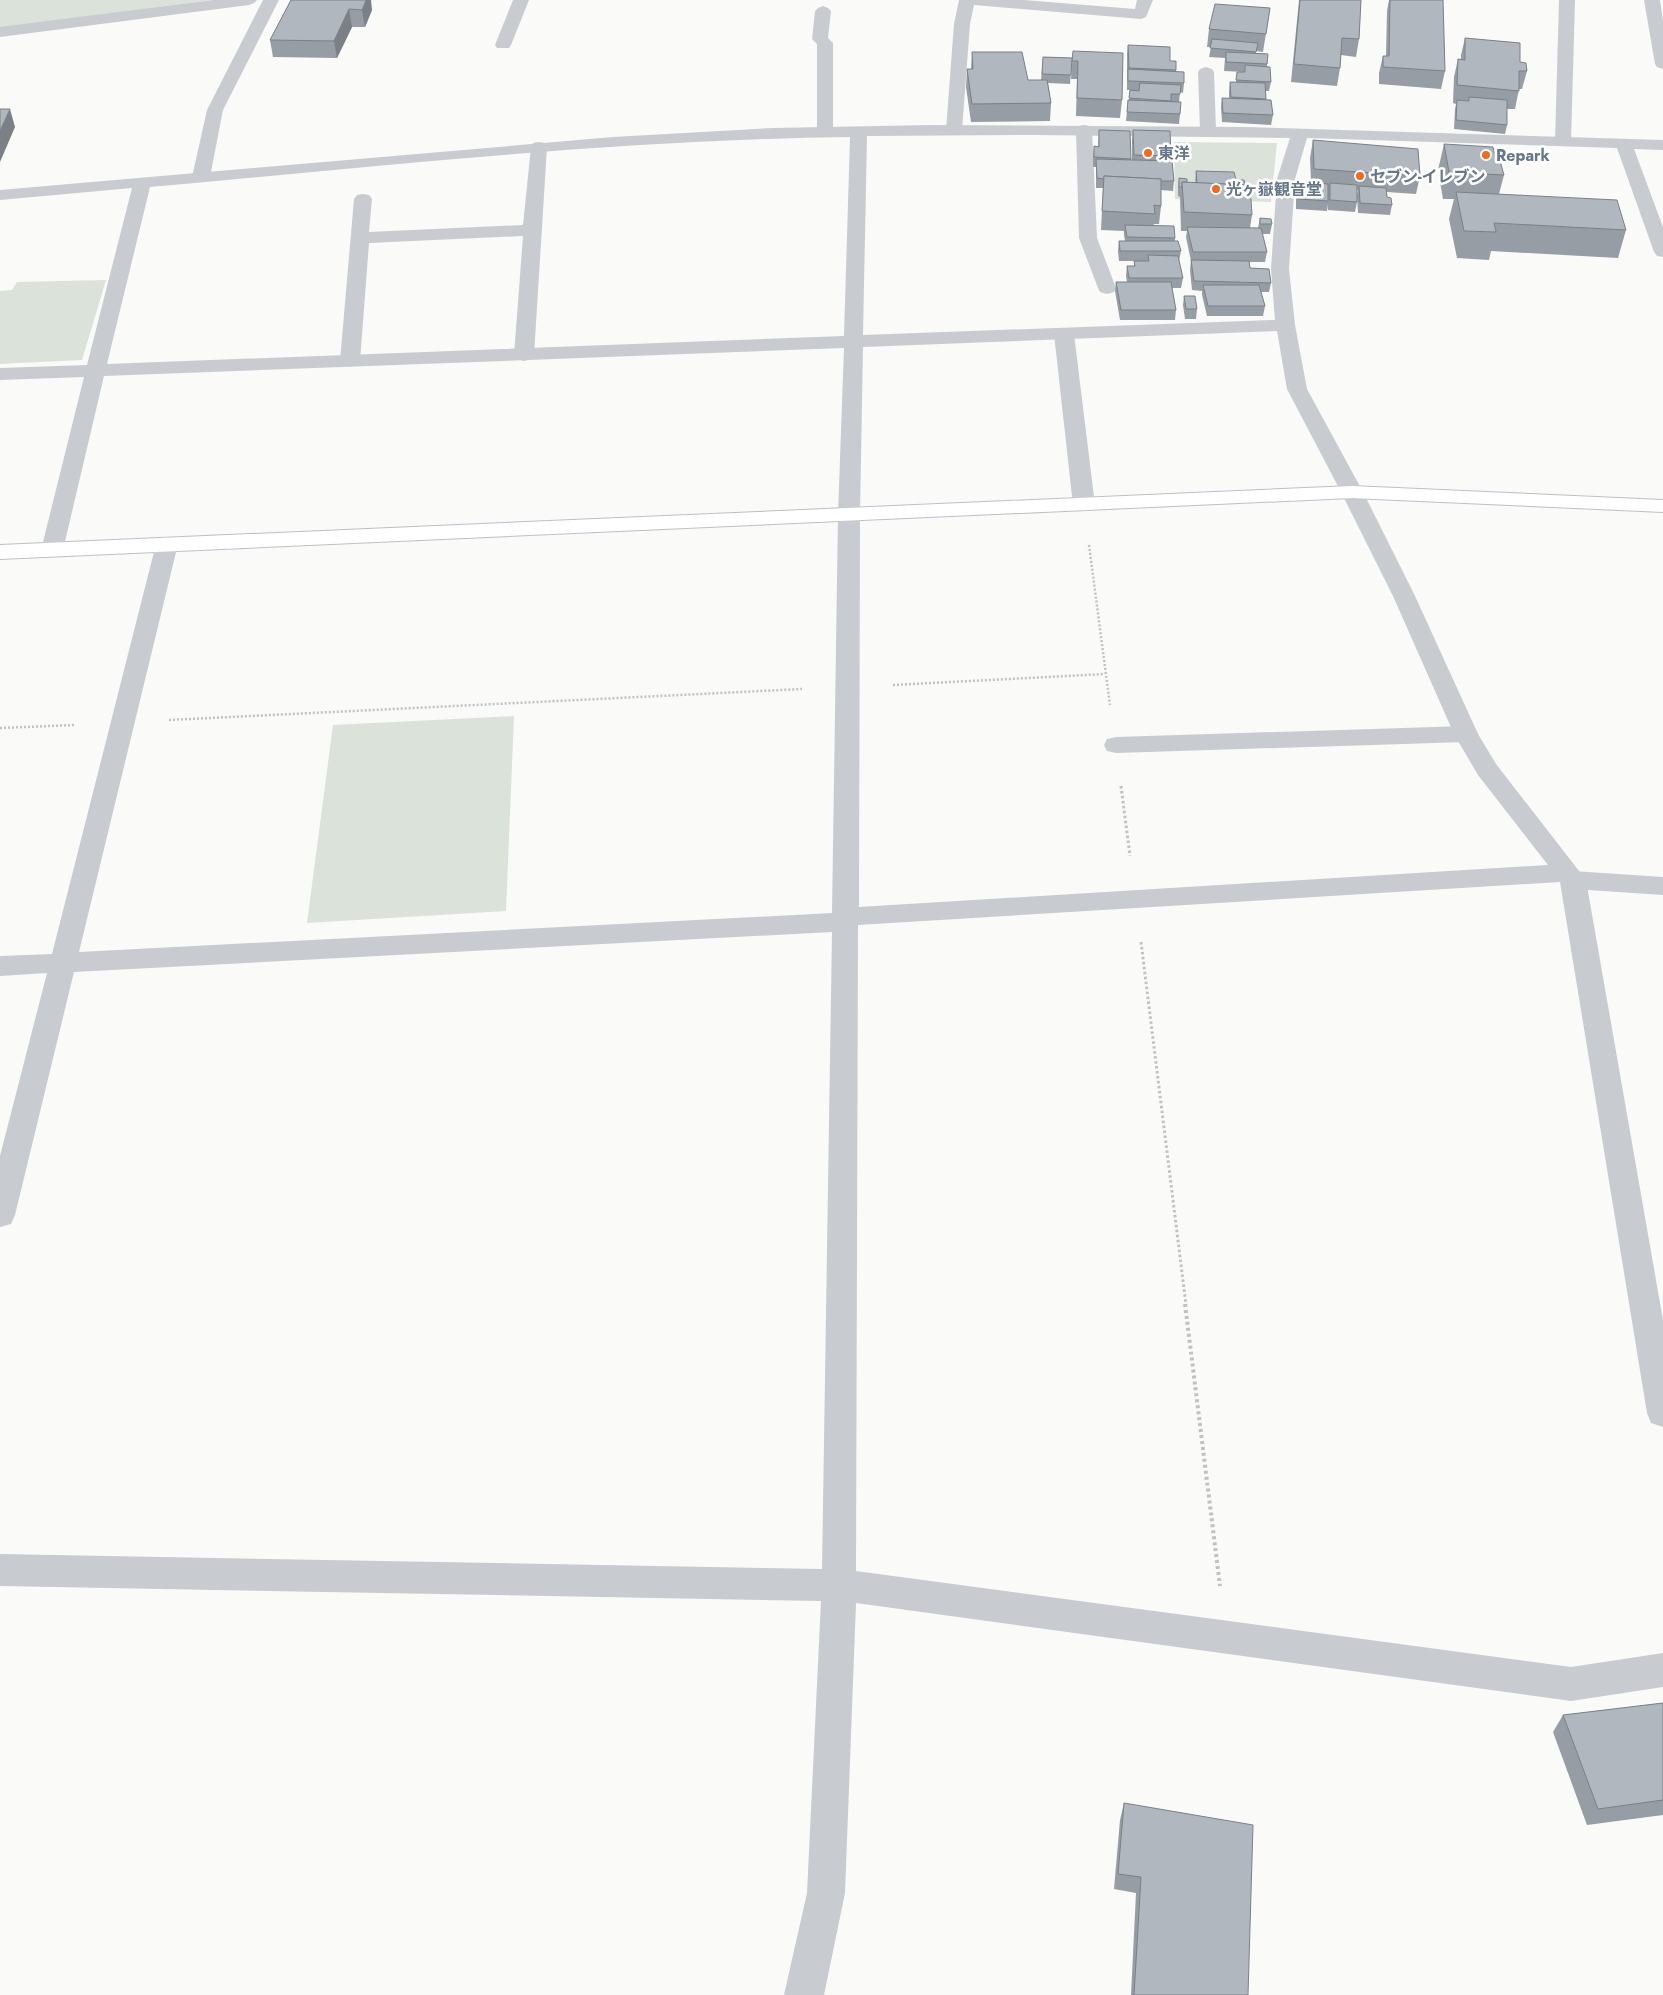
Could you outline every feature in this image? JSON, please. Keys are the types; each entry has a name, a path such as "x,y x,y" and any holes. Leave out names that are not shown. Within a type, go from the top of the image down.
{"street":[{"path":"0,32 249,0"},
{"path":"200,177 215,110 271,0"},
{"path":"503,45 521,0"},
{"path":"954,130 962,24 967,0 1141,14 1144,0"},
{"path":"1563,142 1567,0"},
{"path":"1652,0 1660,32 1663,64"},
{"path":"823,11 820,39 826,43 826,132"},
{"path":"1206,72 1208,131"},
{"path":"1084,130 1088,238 1108,288"},
{"path":"0,195 539,147 826,132 1084,130 1300,132 1663,145"},
{"path":"804,1995 826,1893 839,1585 849,514 859,132"},
{"path":"1300,132 1286,179 1280,269 1285,325 1297,389 1352,492 1404,596 1466,734 1487,769 1570,877 1663,1413"},
{"path":"1624,144 1663,252"},
{"path":"524,355 539,147"},
{"path":"52,550 142,182"},
{"path":"350,361 363,199"},
{"path":"361,238 532,230"},
{"path":"0,374 1285,325"},
{"path":"1064,334 1084,505"},
{"path":"0,552 1352,492 1663,506"},
{"path":"0,1215 166,544"},
{"path":"1116,745 1466,734"},
{"path":"0,966 844,920 1136,900 1570,877 1663,886"},
{"path":"0,1570 839,1585 1571,1684 1663,1670"}],"path":[{"path":"1084,505 1136,900 1228,1637"},
{"path":"888,685 1105,674"},
{"path":"0,728 808,689"}],"shaded area":[{"path":"0,0 212,0 0,28"},
{"path":"1174,142 1277,143 1271,202 1175,199"},
{"path":"106,280 82,360 0,364 0,291 12,290 17,282"},
{"path":"514,716 506,911 307,923 333,725"}],"building":[{"path":"291,0 366,0 362,10 349,9 334,41 270,40"},
{"path":"1300,0 1361,0 1359,39 1342,38 1340,68 1294,64"},
{"path":"1390,0 1443,0 1445,71 1383,67 1383,56 1389,56"},
{"path":"1215,4 1270,8 1266,34 1209,29"},
{"path":"1465,38 1520,43 1520,62 1526,63 1527,71 1519,71 1519,91 1457,85 1458,59 1465,60"},
{"path":"1212,39 1258,43 1256,52 1210,48"},
{"path":"1128,45 1170,47 1170,61 1176,61 1176,70 1129,68"},
{"path":"1073,51 1123,53 1122,100 1077,98 1078,61 1072,61"},
{"path":"972,52 1022,52 1028,80 1047,80 1051,103 972,104 967,69 973,69"},
{"path":"1226,52 1268,54 1267,64 1226,62"},
{"path":"1043,57 1072,58 1071,75 1042,74"},
{"path":"1245,65 1270,67 1271,82 1236,80 1237,72 1245,72"},
{"path":"1128,69 1184,72 1184,83 1128,81"},
{"path":"1230,82 1265,83 1266,99 1231,97"},
{"path":"1140,83 1181,85 1180,94 1171,94 1171,101 1129,98 1130,90 1139,91"},
{"path":"1469,97 1507,100 1507,125 1456,120 1457,100 1469,101"},
{"path":"1222,98 1271,100 1273,115 1223,113"},
{"path":"1128,100 1181,102 1180,114 1127,112"},
{"path":"0,109 10,109 0,131"},
{"path":"1099,130 1130,131 1131,159 1094,157 1094,146 1099,147"},
{"path":"1133,130 1170,131 1171,156 1134,155"},
{"path":"1313,140 1418,149 1420,176 1314,169"},
{"path":"1444,144 1493,147 1496,160 1500,161 1504,175 1449,172"},
{"path":"1096,159 1172,161 1174,181 1104,176 1104,179 1097,178"},
{"path":"1196,171 1234,172 1236,180 1244,180 1245,185 1197,183"},
{"path":"1104,176 1161,179 1161,206 1154,205 1155,214 1102,211"},
{"path":"1179,178 1187,179 1187,182 1182,182 1182,187 1179,187"},
{"path":"1297,181 1328,184 1328,201 1298,199"},
{"path":"1182,182 1250,185 1252,215 1184,212"},
{"path":"1330,183 1357,185 1357,202 1330,200"},
{"path":"1359,186 1386,188 1387,197 1391,198 1392,205 1360,203"},
{"path":"1456,192 1617,200 1626,230 1494,223 1496,232 1464,231"},
{"path":"1260,218 1271,219 1272,224 1260,224"},
{"path":"1125,225 1174,226 1175,238 1127,237"},
{"path":"1187,227 1261,228 1267,252 1193,252"},
{"path":"1119,241 1178,241 1181,251 1120,251"},
{"path":"1148,255 1178,256 1183,278 1129,278 1127,266 1135,266 1134,261 1149,261"},
{"path":"1191,260 1249,261 1250,268 1269,269 1271,283 1194,281"},
{"path":"1116,282 1171,282 1176,310 1121,310"},
{"path":"1203,285 1259,285 1265,306 1208,306"},
{"path":"1184,296 1195,296 1197,309 1186,309"},
{"path":"1663,1703 1663,1800 1598,1809 1563,1715"},
{"path":"1124,1803 1253,1825 1248,1995 1134,1995 1141,1877 1118,1874"}],"place":[{"name":"東洋","path":"1148,153"},
{"name":"Repark","path":"1486,155"},
{"name":"セブン-イレブン","path":"1360,176"},
{"name":"光ヶ嶽観音堂","path":"1216,189"}]}
